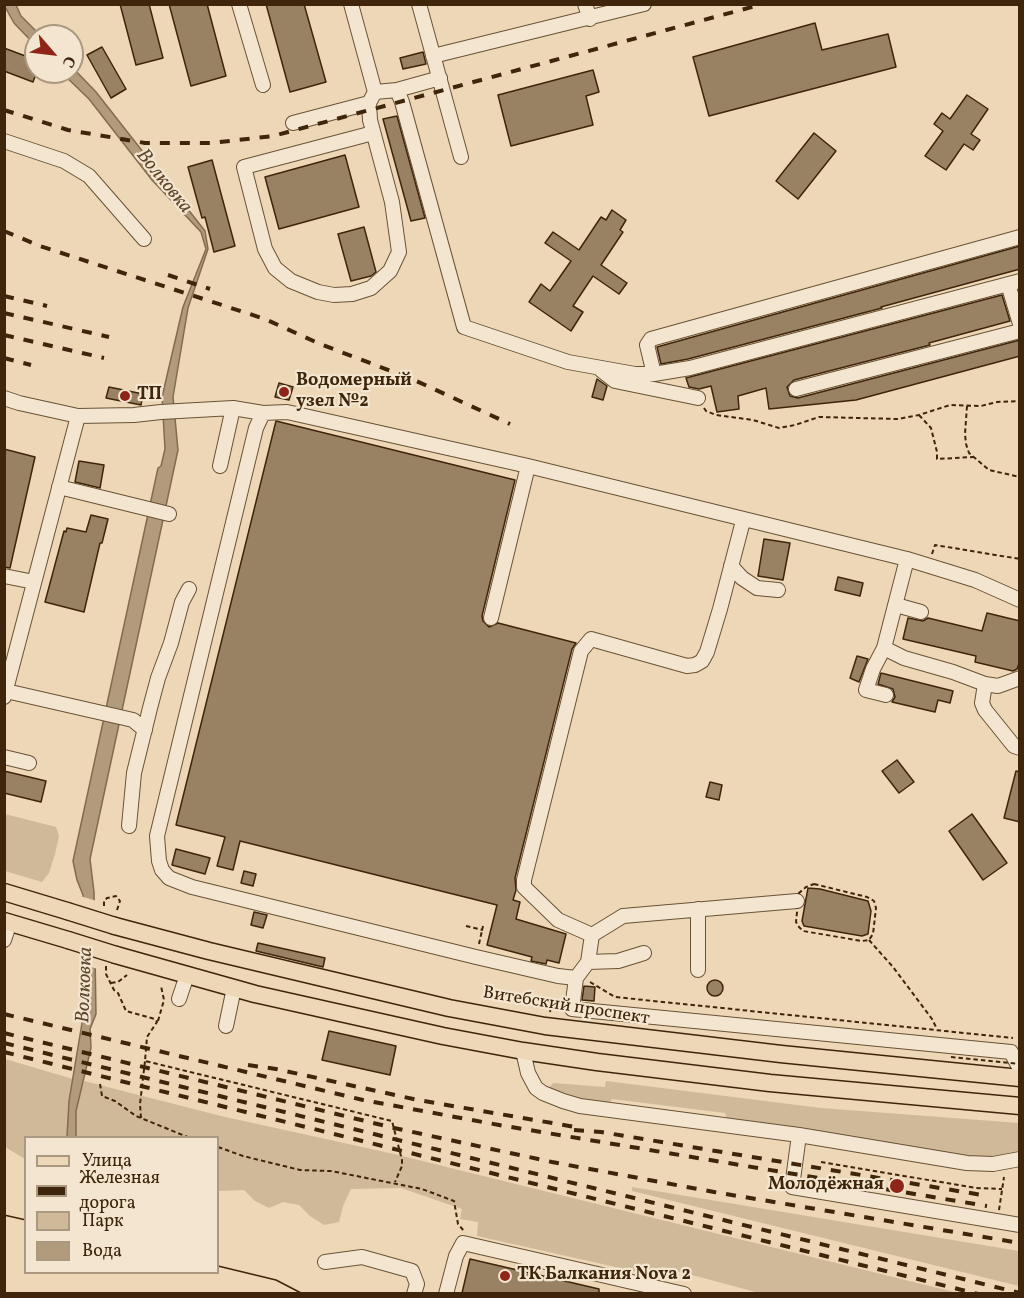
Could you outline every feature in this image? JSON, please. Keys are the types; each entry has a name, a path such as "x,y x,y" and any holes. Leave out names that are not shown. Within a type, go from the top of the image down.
{"main road":[{"name":"Витебский проспект","path":"4,892 115,926 209,951 499,1018 690,1044 1020,1078"},
{"path":"7,922 234,988 523,1051 748,1080 1020,1106"}],"street":[{"path":"239,4 263,86"},
{"path":"351,4 372,97 373,133 392,202 399,252 390,271 371,288 352,294 334,295 318,292 291,281 275,268 265,249 244,167 373,133"},
{"path":"419,4 461,157"},
{"path":"585,4 590,19"},
{"path":"433,56 644,4"},
{"path":"293,123 440,78"},
{"path":"397,90 464,327 568,362 599,369 654,374 690,368 1014,283 1020,324"},
{"path":"4,141 64,161 89,176 144,239"},
{"path":"654,374 648,345 651,339 1020,237"},
{"path":"796,389 1020,331"},
{"path":"599,369 615,381 698,398"},
{"path":"4,398 78,416 134,416 161,412 233,408 263,413 287,412 528,466 743,521 929,565 975,580 1020,600"},
{"path":"220,466 233,408"},
{"path":"263,413 256,428 157,836 162,870 169,878 192,887 476,957 576,978"},
{"path":"78,416 5,694 133,720 145,730"},
{"path":"491,618 528,466"},
{"path":"59,487 169,514"},
{"path":"592,935 558,920 524,887 581,651 591,639 687,666 702,662 712,637 743,521"},
{"path":"886,695 866,690 873,669 884,648 907,560"},
{"path":"731,566 742,578 758,588 778,590"},
{"path":"4,576 34,582"},
{"path":"129,826 134,773 158,678 171,643 182,602 189,588"},
{"path":"896,605 921,612"},
{"path":"884,648 904,658 985,684 998,686 1020,678"},
{"path":"985,684 982,703 985,710 1014,746 1020,748"},
{"path":"4,757 28,763"},
{"path":"592,935 623,916 797,901"},
{"path":"698,909 698,970"},
{"path":"4,940 7,922"},
{"path":"592,935 588,962 576,978 572,1009 1011,1052 1020,1069"},
{"path":"588,962 618,960 644,953"},
{"path":"180,999 187,975"},
{"path":"226,1026 234,988"},
{"path":"523,1051 528,1073 536,1088 543,1094 563,1101 590,1107 799,1135 967,1163 993,1164 1013,1161"},
{"path":"799,1135 792,1187 1020,1225"},
{"path":"446,1293 456,1256 463,1243 684,1293"},
{"path":"325,1262 362,1257 412,1271 417,1284 414,1293"}],"path":[{"path":"698,398 706,411 716,415 753,420 778,428 819,417 898,418 919,415 950,405 981,406 997,402 1020,401"},
{"path":"967,405 966,444 973,457 989,470 1020,477"},
{"path":"919,415 930,428 937,459 973,457"},
{"path":"929,565 935,545 1020,559"},
{"path":"814,884 867,897 874,901 876,908 873,934 869,940 862,941 803,931 796,922 799,893 814,884"},
{"path":"466,926 483,928 476,957"},
{"path":"869,940 893,967 937,1029"},
{"path":"127,975 118,982 111,983 126,1011 155,1019 157,1022"},
{"path":"576,978 595,983 615,997 1007,1036 1018,1040"},
{"path":"141,1118 140,1104 147,1037 157,1022 164,1000 161,986"},
{"path":"550,1010 552,1001"},
{"path":"951,1057 1020,1064"},
{"path":"145,1061 392,1121 402,1160 402,1166 395,1182"},
{"path":"100,1084 102,1096 141,1118 187,1136"},
{"path":"219,1147 243,1156 300,1170 331,1171 422,1189 454,1202 458,1224"},
{"path":"998,1222 1002,1189 1013,1161"},
{"path":"821,1162 976,1188 1002,1189"}],"green space":[{"path":"5,814 56,827 59,836 55,854 49,873 42,882 5,871"},
{"path":"5,1059 73,1079 67,1136 24,1136 24,1158 5,1147"},
{"path":"84,1081 221,1116 394,1154 958,1293 763,1294 662,1267 660,1277 477,1236 478,1222 460,1219 462,1209 401,1188 351,1189 339,1222 324,1225 299,1205 283,1202 269,1208 255,1201 244,1190 219,1191 219,1136 76,1136 76,1111"},
{"path":"606,1081 821,1108 1019,1123 1019,1153 975,1158 727,1119 725,1113 612,1099 609,1104 585,1100 549,1088 553,1083 605,1087"},
{"path":"632,1187 1019,1251 1019,1286 632,1191"}],"water":[{"path":"4,5 16,5 21,16 29,24 24,24 24,33 14,23"},
{"name":"Волковка","path":"84,80 96,92 205,231 208,249 188,308 173,397 178,450 90,859 94,892 96,1014 90,1029 91,1048 76,1111 76,1136 67,1136 69,1101 83,1017 84,910 83,895 73,861 158,468 161,466 165,449 162,397 183,307 206,249 201,232 152,180 89,99 73,84 84,84"}],"pier":[{"path":"80,896 97,901 98,969 80,964"}],"building":[{"path":"120,4 149,4 163,58 136,65"},
{"path":"169,4 207,4 226,76 191,86"},
{"path":"266,4 304,4 326,82 290,92"},
{"path":"815,23 822,50 888,34 896,67 709,116 693,57"},
{"path":"102,47 126,89 111,98 87,55"},
{"path":"4,48 24,56 24,79 4,71"},
{"path":"423,52 426,64 403,69 400,58"},
{"path":"593,70 599,92 586,96 593,125 511,146 498,95"},
{"path":"967,95 988,109 971,134 980,140 973,150 964,144 946,170 925,156 943,131 934,124 942,113 950,119"},
{"path":"397,116 425,218 411,221 383,119"},
{"path":"814,133 836,151 798,199 776,181"},
{"path":"345,155 359,207 279,229 265,177"},
{"path":"212,160 235,246 214,252 188,167"},
{"path":"612,210 626,220 620,230 623,232 601,265 627,283 619,294 593,276 573,306 583,312 571,331 529,302 541,284 550,291 571,261 545,243 553,232 579,250 601,217 606,220"},
{"path":"364,227 376,272 371,276 351,281 338,234"},
{"path":"1020,246 1020,269 882,308 661,364 657,347"},
{"path":"1002,295 1010,321 929,343 930,345 794,380 787,387 790,396 798,398 1020,340 1020,356 856,400 769,409 766,388 738,396 739,409 717,412 711,386 699,389 689,387 686,378"},
{"path":"597,379 607,386 603,400 592,397"},
{"name":"Водомерный узел №2","path":"279,383 293,387 289,400 275,397"},
{"name":"ТП","path":"109,387 143,394 141,405 106,398"},
{"path":"276,421 515,480 482,616 483,621 489,627 498,623 576,643 572,649 515,878 516,890 513,900 520,902 516,919 566,934 559,963 547,960 546,964 531,961 532,957 487,945 497,905 240,841 233,870 217,866 225,837 176,825"},
{"path":"4,449 35,457 10,568 4,567"},
{"path":"79,461 104,465 100,488 75,482"},
{"path":"91,515 108,519 84,612 45,602 64,531 66,532 67,528 86,532"},
{"path":"764,539 790,543 783,580 758,576"},
{"path":"838,577 863,583 860,596 835,590"},
{"path":"987,613 1020,621 1020,661 1017,669 1013,671 975,662 976,656 903,639 908,618 923,621 928,618 982,631"},
{"path":"857,656 868,659 859,682 850,678"},
{"path":"881,673 953,691 950,703 938,700 935,712 892,702 895,697 893,689 878,684"},
{"path":"897,760 914,782 899,793 882,771"},
{"path":"4,771 46,781 41,802 4,793"},
{"path":"1016,771 1020,772 1020,822 1004,818"},
{"path":"710,782 722,785 719,800 706,797"},
{"path":"972,814 1007,863 983,880 949,831"},
{"path":"176,849 210,858 205,874 172,865"},
{"path":"244,871 256,874 253,886 241,883"},
{"path":"808,888 868,901 871,911 868,934 862,936 804,926 802,921"},
{"path":"254,912 267,915 263,928 251,925"},
{"path":"258,943 325,958 323,967 256,951"},
{"path":"712,980 718,980 723,988 721,994 712,996 707,991 707,985"},
{"path":"584,986 595,987 594,1001 582,1000"},
{"path":"329,1031 396,1046 390,1075 322,1060"},
{"name":"ТК Балкания Nova 2","path":"470,1259 599,1289 599,1293 462,1293"}],"tram line":[{"path":"4,1215 24,1220"},
{"path":"219,1266 276,1280 303,1294"}],"railway":[{"path":"4,110 68,130 145,143 212,143 273,136 763,4"},
{"path":"4,231 40,246 265,319 320,344 412,379 510,424"},
{"path":"168,275 210,289"},
{"path":"4,296 47,306"},
{"path":"4,313 109,337"},
{"path":"4,335 104,358"},
{"path":"4,358 31,365"},
{"path":"4,1014 363,1100 499,1125 987,1206"},
{"path":"4,1033 394,1128 552,1162 714,1192 1020,1243"},
{"path":"4,1043 1020,1293"},
{"path":"4,1052 978,1294"},
{"path":"248,1065 418,1100 581,1128"},
{"path":"574,1130 601,1132 988,1196"}],"place":[{"name":"Водомерный узел №2","path":"284,392"},
{"name":"ТП","path":"125,396"},
{"name":"Молодёжная","path":"897,1186"},
{"name":"ТК Балкания Nova 2","path":"505,1276"}]}
